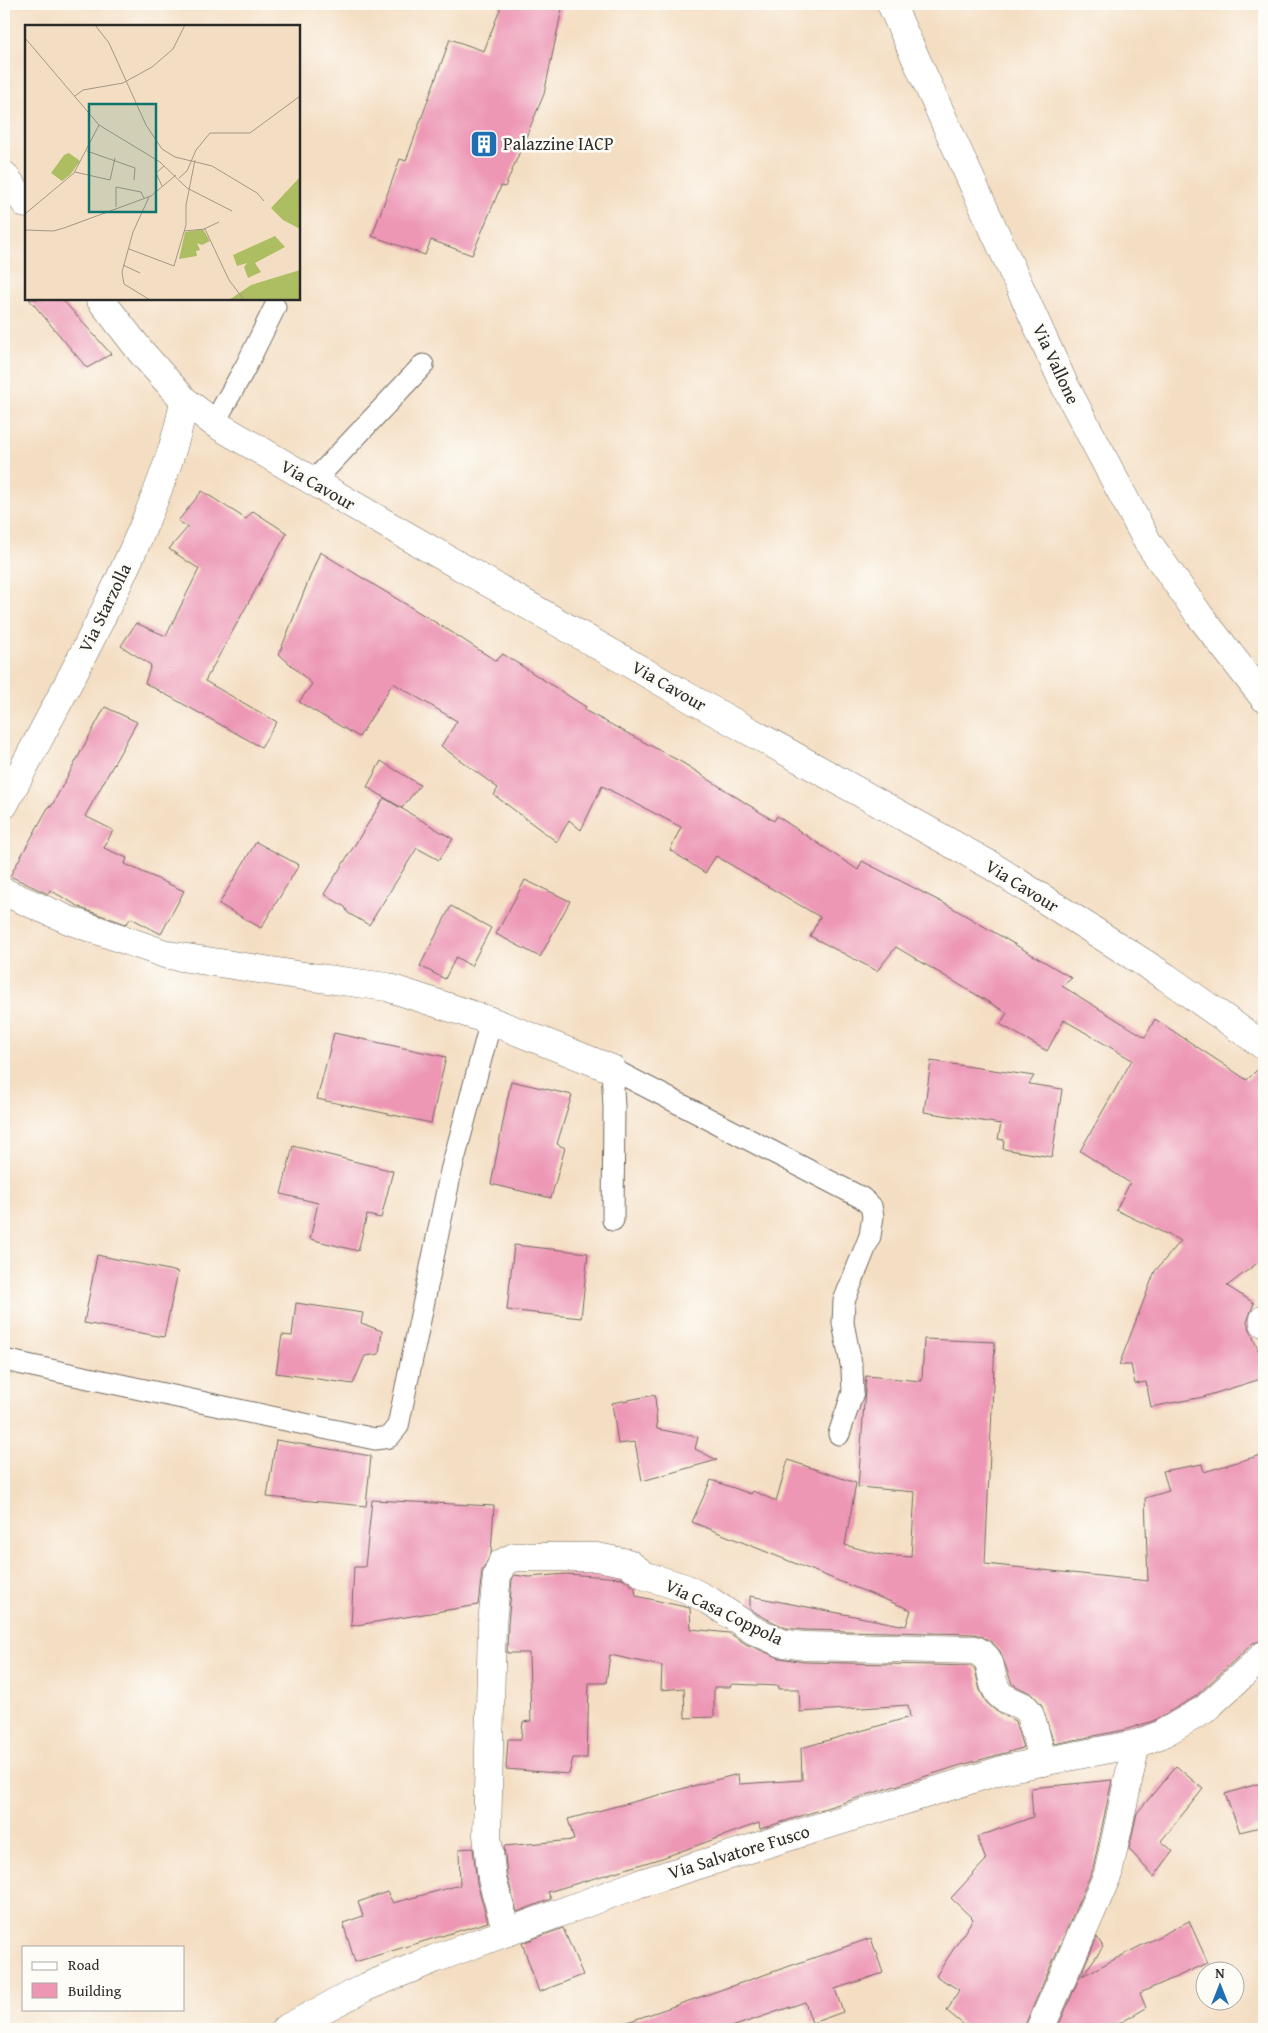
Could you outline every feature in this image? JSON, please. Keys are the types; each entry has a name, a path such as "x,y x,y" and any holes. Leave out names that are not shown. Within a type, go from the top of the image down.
{"street":[{"name":"Via Vallone","path":"891,4 1064,384 1147,541 1200,616 1264,698"},
{"path":"4,175 25,203"},
{"name":"Via Cavour","path":"101,300 142,353 184,400 214,424 682,693 992,866 1166,977 1264,1046"},
{"name":"Via Starzolla","path":"4,805 124,572 153,501 177,434 184,400"},
{"path":"4,892 71,921 168,955 387,987 491,1021 612,1069"},
{"name":"Via Casa Coppola","path":"507,1932 492,1878 487,1835 493,1613 497,1576 502,1564 514,1556 597,1556 628,1563 646,1576 693,1593 753,1630 782,1643 804,1646 975,1650 985,1654 998,1692 1007,1700 1018,1703 1028,1712 1042,1762"},
{"name":"Via Salvatore Fusco","path":"285,2029 366,1987 507,1932 647,1881 1005,1769 1136,1744 1160,1735 1204,1710 1264,1655"},
{"path":"1040,2029 1108,1874 1136,1744"}],"lane":[{"path":"214,424 246,366 274,306"},
{"path":"313,482 423,365"},
{"path":"4,1360 375,1439 389,1437 398,1426 451,1171 491,1021"},
{"path":"612,1069 614,1107 613,1220"},
{"path":"612,1069 862,1198 871,1206 873,1216 870,1236 844,1301 843,1323 852,1369 853,1392 839,1434"}],"building":[{"name":"Palazzine IACP","path":"502,4 563,4 544,94 505,187 501,186 472,255 431,240 425,255 372,236 400,159 406,161 450,39 484,51"},
{"path":"30,300 63,300 111,354 87,368"},
{"path":"202,491 246,519 253,511 287,533 205,681 277,722 261,747 145,683 151,665 121,646 136,623 166,636 199,569 169,549 188,527 178,521"},
{"path":"320,552 496,661 503,654 586,707 584,710 683,763 774,821 777,816 858,870 862,861 951,907 1072,978 1062,986 1145,1037 1155,1019 1247,1080 1264,1063 1264,1258 1227,1286 1254,1303 1247,1322 1264,1365 1264,1378 1203,1397 1151,1407 1146,1382 1135,1384 1131,1365 1119,1365 1155,1271 1181,1241 1116,1210 1130,1183 1080,1151 1132,1060 1064,1020 1047,1051 1000,1024 1007,1013 896,947 877,971 810,936 820,917 716,856 705,873 670,850 681,827 602,786 581,830 569,820 557,842 494,795 498,788 441,746 457,721 393,683 359,737 299,702 312,684 279,654"},
{"path":"105,707 137,722 85,816 113,830 104,848 127,858 125,864 184,891 161,934 131,918 126,924 83,909 50,890 48,894 10,876 49,806 51,807"},
{"path":"381,761 420,785 402,808 367,787"},
{"path":"384,798 453,839 439,860 417,848 369,925 348,913 345,907 324,894"},
{"path":"256,842 299,865 261,928 219,904"},
{"path":"525,880 570,901 540,957 496,934"},
{"path":"451,906 491,928 471,966 456,957 445,979 420,966"},
{"path":"334,1033 446,1057 431,1123 317,1099"},
{"path":"931,1061 1034,1076 1029,1084 1062,1089 1052,1157 1003,1149 1004,1140 998,1139 1001,1124 924,1112"},
{"path":"511,1081 572,1095 557,1144 565,1148 551,1198 491,1184"},
{"path":"293,1146 393,1171 381,1218 367,1215 358,1251 310,1239 318,1203 281,1194"},
{"path":"514,1245 588,1253 581,1318 507,1310"},
{"path":"97,1255 178,1272 164,1337 84,1323"},
{"path":"296,1303 363,1313 361,1323 382,1331 379,1354 365,1356 353,1384 276,1373 282,1335 292,1336"},
{"path":"924,1339 995,1342 985,1564 1148,1581 1145,1498 1169,1491 1163,1471 1202,1464 1204,1472 1264,1454 1264,1640 1253,1643 1195,1697 1153,1721 1124,1730 1054,1744 1041,1704 1032,1694 1012,1684 1000,1651 993,1643 983,1637 975,1634 786,1628 750,1609 750,1596 906,1626 911,1610 692,1522 711,1480 751,1494 753,1491 776,1501 788,1460 856,1483 845,1545 882,1555 911,1557 915,1492 858,1487 866,1376 922,1381"},
{"path":"655,1395 657,1429 698,1437 695,1449 717,1460 642,1481 635,1442 618,1444 612,1403"},
{"path":"276,1440 371,1456 366,1506 267,1497"},
{"path":"372,1500 494,1506 491,1554 482,1571 478,1605 351,1626 354,1567 365,1567"},
{"path":"566,1574 622,1578 635,1588 636,1596 690,1608 691,1629 729,1633 746,1644 780,1658 804,1662 971,1666 975,1669 980,1690 986,1702 996,1711 1015,1721 1023,1748 958,1766 760,1829 759,1823 662,1858 548,1892 551,1899 517,1912 507,1876 504,1846 574,1840 568,1819 738,1774 739,1784 802,1780 801,1748 910,1717 908,1705 800,1712 799,1689 778,1689 779,1686 732,1684 730,1687 714,1687 714,1717 685,1718 684,1688 661,1690 662,1666 610,1655 606,1683 589,1683 587,1758 573,1758 569,1774 506,1769 508,1739 521,1739 523,1722 531,1721 529,1653 507,1653 512,1580 514,1575 529,1577"},
{"path":"1176,1766 1203,1789 1161,1841 1173,1851 1154,1877 1129,1849 1137,1813"},
{"path":"1112,1780 1093,1869 1025,2029 969,2029 947,2011 959,1990 936,1976 973,1919 951,1898 986,1860 977,1837 1033,1817 1031,1788"},
{"path":"1264,1782 1264,1826 1240,1832 1225,1794"},
{"path":"473,1848 477,1883 488,1922 355,1962 343,1923 363,1916 358,1902 387,1892 393,1903 460,1885 459,1849"},
{"path":"1189,1921 1207,1960 1196,1960 1196,1968 1140,1993 1146,2008 1110,2029 1057,2029 1097,1937 1103,1947 1082,1976"},
{"path":"563,1928 583,1975 539,1992 522,1943"},
{"path":"871,1938 883,1973 835,1989 843,2012 812,2023 805,2002 726,2029 620,2029 619,2025"}],"place":[{"name":"Palazzine IACP","path":"484,144"}]}
